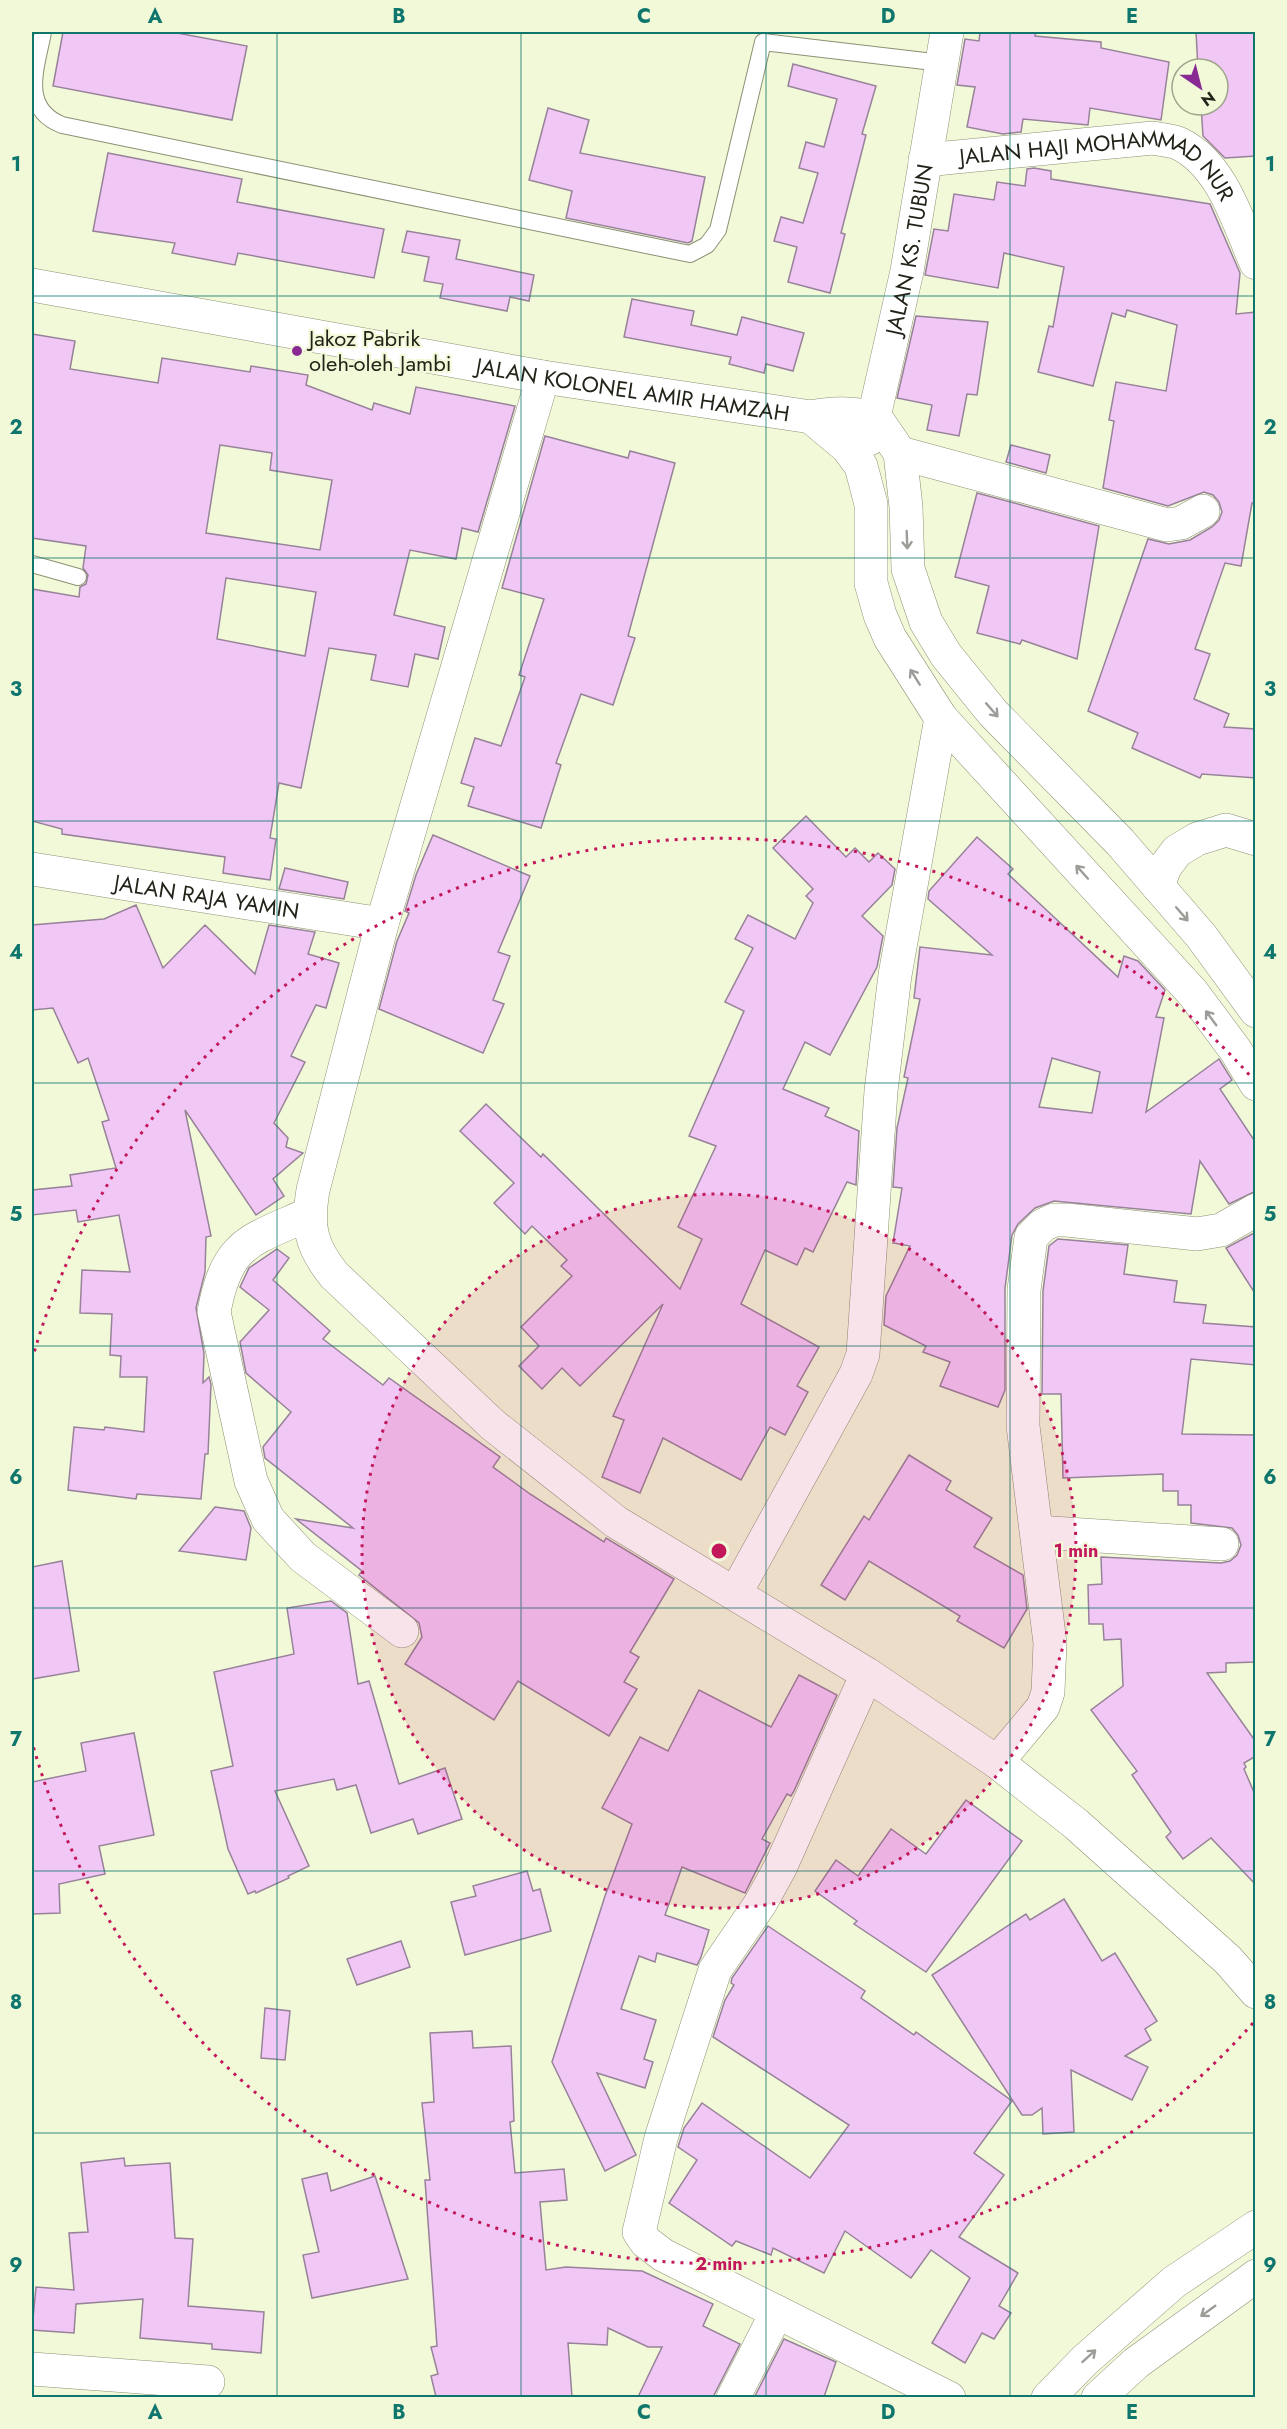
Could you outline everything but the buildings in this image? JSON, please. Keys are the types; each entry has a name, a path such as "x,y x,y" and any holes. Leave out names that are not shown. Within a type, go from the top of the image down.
{"street":[{"name":"JALAN KS. TUBUN","path":"861,466 876,418 907,271 944,47"},
{"name":"JALAN HAJI MOHAMMAD NUR","path":"925,160 1153,138 1178,143 1197,156 1224,189 1256,263"},
{"name":"JALAN KOLONEL AMIR HAMZAH","path":"32,285 543,377 811,417 841,412 876,418"},
{"path":"543,377 382,924 309,1214 312,1240 321,1259 334,1275 493,1425 616,1522 867,1674 997,1762 1076,1824 1252,1982"},
{"name":"JALAN KOLONEL AMIR HAMZAH","path":"811,417 847,447 861,466"},
{"path":"876,418 900,453 906,507 908,569 926,622 946,655 993,713 1120,842 1202,937 1256,1011"},
{"path":"900,453 1167,525 1180,523 1203,511"},
{"path":"861,466 871,504 872,583 880,615 890,638 941,718 1194,993 1246,1044 1256,1084"},
{"path":"735,1594 855,1374 863,1354 881,1091 895,975 941,718"},
{"path":"1158,886 1165,867 1177,850 1197,839 1226,830 1256,839"},
{"name":"JALAN RAJA YAMIN","path":"32,870 382,924"},
{"path":"997,1762 1043,1707 1048,1692 1050,1643 1023,1426 1024,1290 1031,1238 1043,1225 1054,1220 1209,1234 1256,1210"},
{"path":"309,1214 252,1240 236,1251 218,1290 214,1312 246,1459 256,1498 268,1519 303,1557 402,1630"},
{"path":"1037,1533 1222,1544"},
{"path":"867,1674 780,1868 760,1904 715,1970 661,2138 639,2232 646,2242 663,2255 949,2397"},
{"path":"1048,2397 1085,2360 1174,2282 1256,2227"},
{"path":"1098,2397 1136,2363 1256,2276"},
{"path":"733,2397 777,2312"},
{"path":"32,2369 208,2382"}],"lane":[{"path":"43,32 34,81 34,96 39,108 49,120 62,125 690,254 707,245 718,230 763,37 944,47"},
{"path":"32,564 78,577"}],"place":[{"name":"Jakoz Pabrik oleh-oleh Jambi","path":"297,351"}]}
